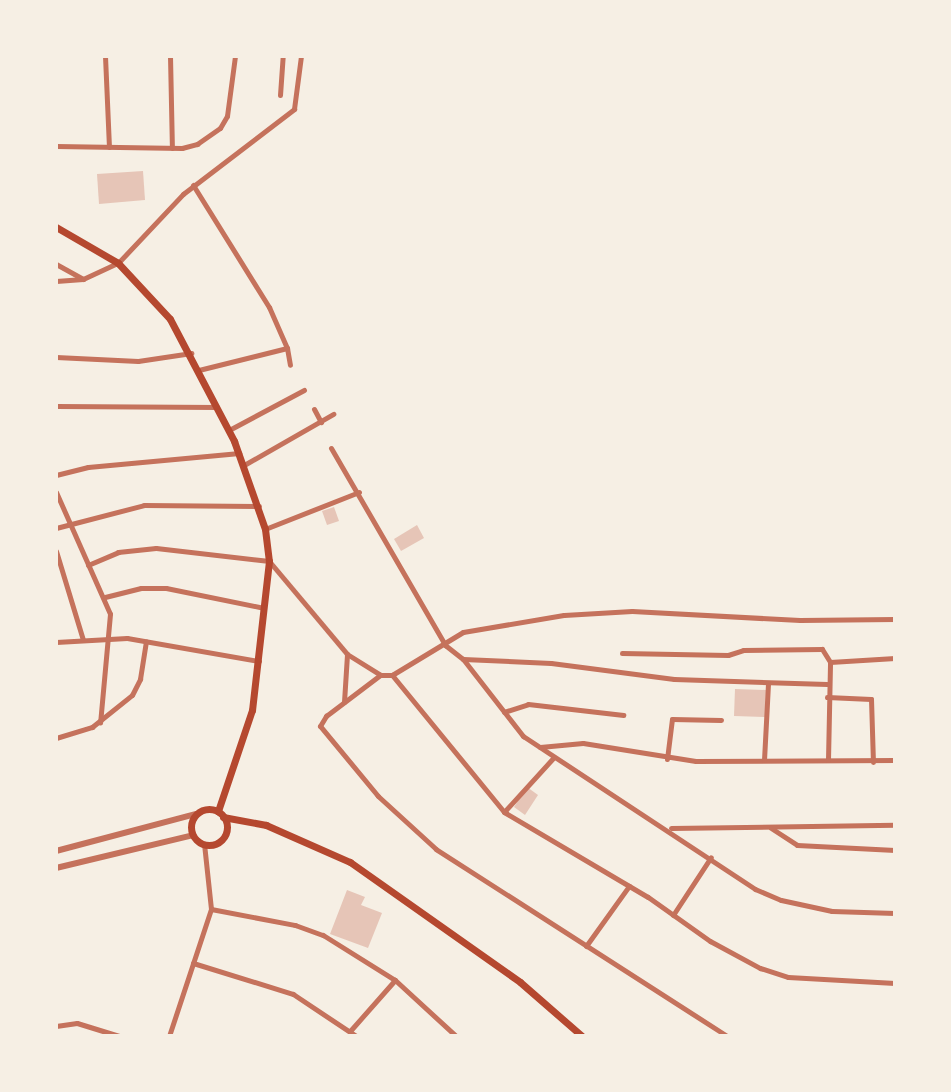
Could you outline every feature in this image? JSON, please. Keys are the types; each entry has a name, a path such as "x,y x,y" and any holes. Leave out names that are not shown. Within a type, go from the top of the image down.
{"main road":[{"path":"56,227 118,263 170,319 191,353 229,430 259,506 265,529 269,561 259,661 252,710 221,814 226,831 222,839 204,844 193,835 196,814 221,814 266,825 350,862 520,982 582,1036"}],"street":[{"path":"105,56 109,147"},
{"path":"170,56 172,148"},
{"path":"56,146 172,148 197,144 220,128 231,103 235,56"},
{"path":"280,95 283,56"},
{"path":"56,281 83,279 118,263 193,185 296,107 301,56"},
{"path":"193,185 273,313 287,348 290,365"},
{"path":"56,264 83,279"},
{"path":"199,370 287,348"},
{"path":"56,357 138,361 191,353"},
{"path":"229,430 304,390"},
{"path":"56,406 217,407"},
{"path":"314,409 321,422"},
{"path":"244,466 333,414"},
{"path":"331,448 359,492 445,645 463,659 504,712 539,747 668,828 755,889 781,900 832,911 895,913"},
{"path":"56,475 88,467 239,453"},
{"path":"56,492 69,525 105,597 110,621 100,723"},
{"path":"265,529 359,492"},
{"path":"56,528 144,505 259,506"},
{"path":"88,565 118,552 156,548 269,561 347,654 380,675 392,675 463,632 564,615 618,612 895,620"},
{"path":"56,551 83,640"},
{"path":"105,597 141,588 166,588 264,608"},
{"path":"56,642 107,639 146,641 259,661"},
{"path":"56,738 100,723 137,688 146,641"},
{"path":"622,653 728,655 743,650 822,649 830,662 827,684 828,760"},
{"path":"344,702 347,654"},
{"path":"830,662 895,657"},
{"path":"463,659 551,663 637,676 827,684"},
{"path":"380,675 326,716 322,729 414,831 464,870 725,1035"},
{"path":"392,675 504,813 629,886 760,968 788,977 895,983"},
{"path":"764,760 768,683"},
{"path":"827,697 871,699 873,762"},
{"path":"504,712 528,704 622,715"},
{"path":"667,759 672,719 721,720"},
{"path":"539,747 583,743 667,759 895,760"},
{"path":"504,813 554,757"},
{"path":"56,850 196,814"},
{"path":"668,828 895,825"},
{"path":"771,828 797,845 895,850"},
{"path":"56,869 193,835"},
{"path":"169,1036 211,909 204,844"},
{"path":"673,915 711,858"},
{"path":"586,946 629,886"},
{"path":"211,909 295,925 323,935 395,980 456,1036"},
{"path":"193,963 293,994 356,1036"},
{"path":"350,1031 395,980"},
{"path":"56,1026 77,1023 119,1036"}],"building":[{"path":"143,171 145,200 99,204 97,174"},
{"path":"334,507 339,521 327,525 322,511"},
{"path":"417,525 424,538 401,551 394,539"},
{"path":"735,689 766,690 765,717 734,716"},
{"path":"527,787 538,795 525,815 514,807"},
{"path":"347,890 365,897 361,905 382,913 368,948 330,934"}]}
